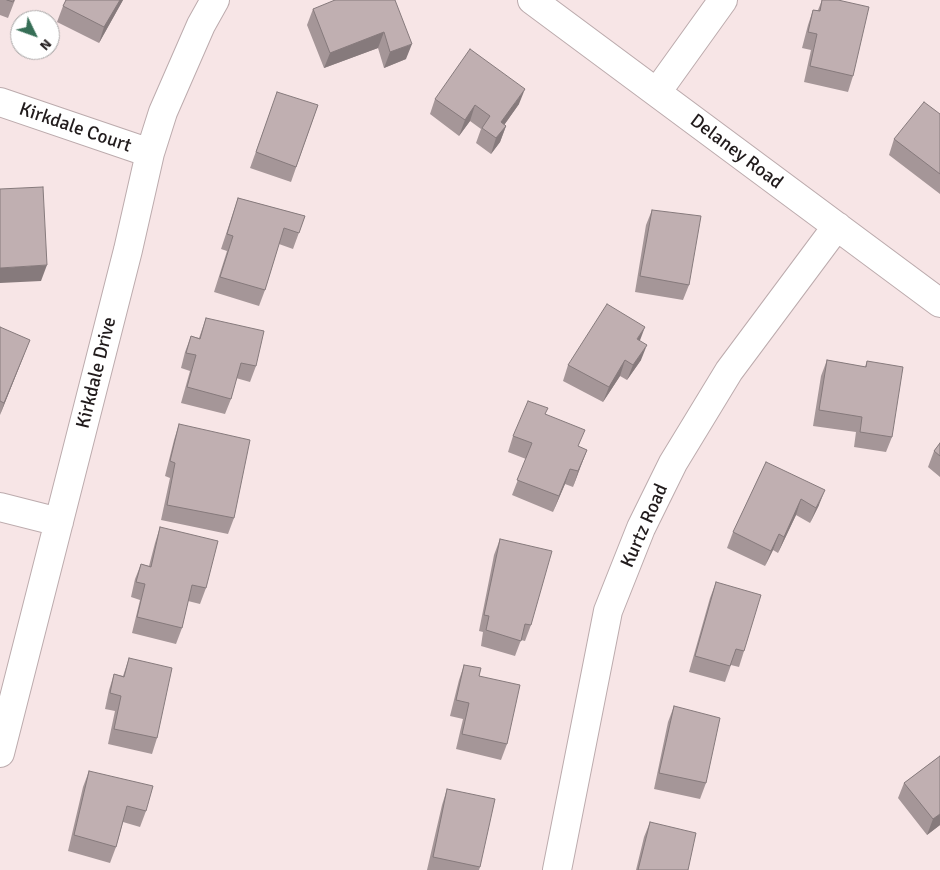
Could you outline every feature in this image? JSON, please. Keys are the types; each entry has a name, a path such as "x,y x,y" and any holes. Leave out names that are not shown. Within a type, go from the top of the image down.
{"street":[{"name":"Kirkdale Drive","path":"0,753 128,250 150,154 163,112 201,25 215,0"},
{"name":"Delaney Road","path":"532,0 940,303"},
{"path":"657,92 723,0"},
{"name":"Kirkdale Court","path":"0,102 150,154"},
{"name":"Kurtz Road","path":"557,870 608,611 641,528 673,463 729,371 837,226"},
{"path":"0,507 58,522"}],"building":[{"path":"66,0 120,0 104,27 63,6"},
{"path":"335,0 395,0 412,44 390,52 384,32 330,53 313,9"},
{"path":"822,0 838,0 869,7 853,76 810,66 817,34 808,32 813,10 820,11"},
{"path":"470,49 525,89 501,122 506,126 496,138 482,128 490,116 475,105 465,120 435,99"},
{"path":"277,92 318,105 296,167 256,152"},
{"path":"924,102 940,114 940,174 894,139"},
{"path":"43,187 47,265 0,268 0,189"},
{"path":"238,198 305,216 299,233 284,228 265,290 220,277 233,236 227,234"},
{"path":"652,210 701,216 689,285 640,276"},
{"path":"607,304 645,327 637,339 647,345 633,365 625,360 609,387 568,365"},
{"path":"206,318 264,331 256,366 241,363 231,399 187,387 196,355 186,353 191,336 200,339"},
{"path":"0,327 30,340 4,403 0,401"},
{"path":"827,360 866,367 867,361 903,367 892,437 860,432 862,417 819,410"},
{"path":"528,401 548,408 545,414 585,430 578,446 587,450 578,471 570,469 559,496 517,480 532,443 513,436"},
{"path":"179,424 250,440 234,518 167,505 175,463 170,461"},
{"path":"940,443 940,456 934,451"},
{"path":"766,462 825,490 816,508 801,499 784,537 779,534 771,551 733,532"},
{"path":"160,527 218,541 206,588 192,585 182,628 137,617 145,584 136,582 141,564 151,567"},
{"path":"500,539 552,551 531,625 525,624 521,641 486,630 489,616 484,615"},
{"path":"716,582 761,595 744,651 736,649 730,666 695,656"},
{"path":"129,658 172,668 157,738 114,729 121,696 110,693 114,674 124,677"},
{"path":"464,665 481,668 479,676 520,685 507,744 462,734 469,703 456,700"},
{"path":"674,706 720,718 706,783 659,773"},
{"path":"940,756 940,814 933,819 904,783"},
{"path":"89,771 153,786 146,811 127,806 116,847 74,835"},
{"path":"447,789 495,799 480,867 433,857"},
{"path":"650,822 696,833 688,870 638,870"}]}
